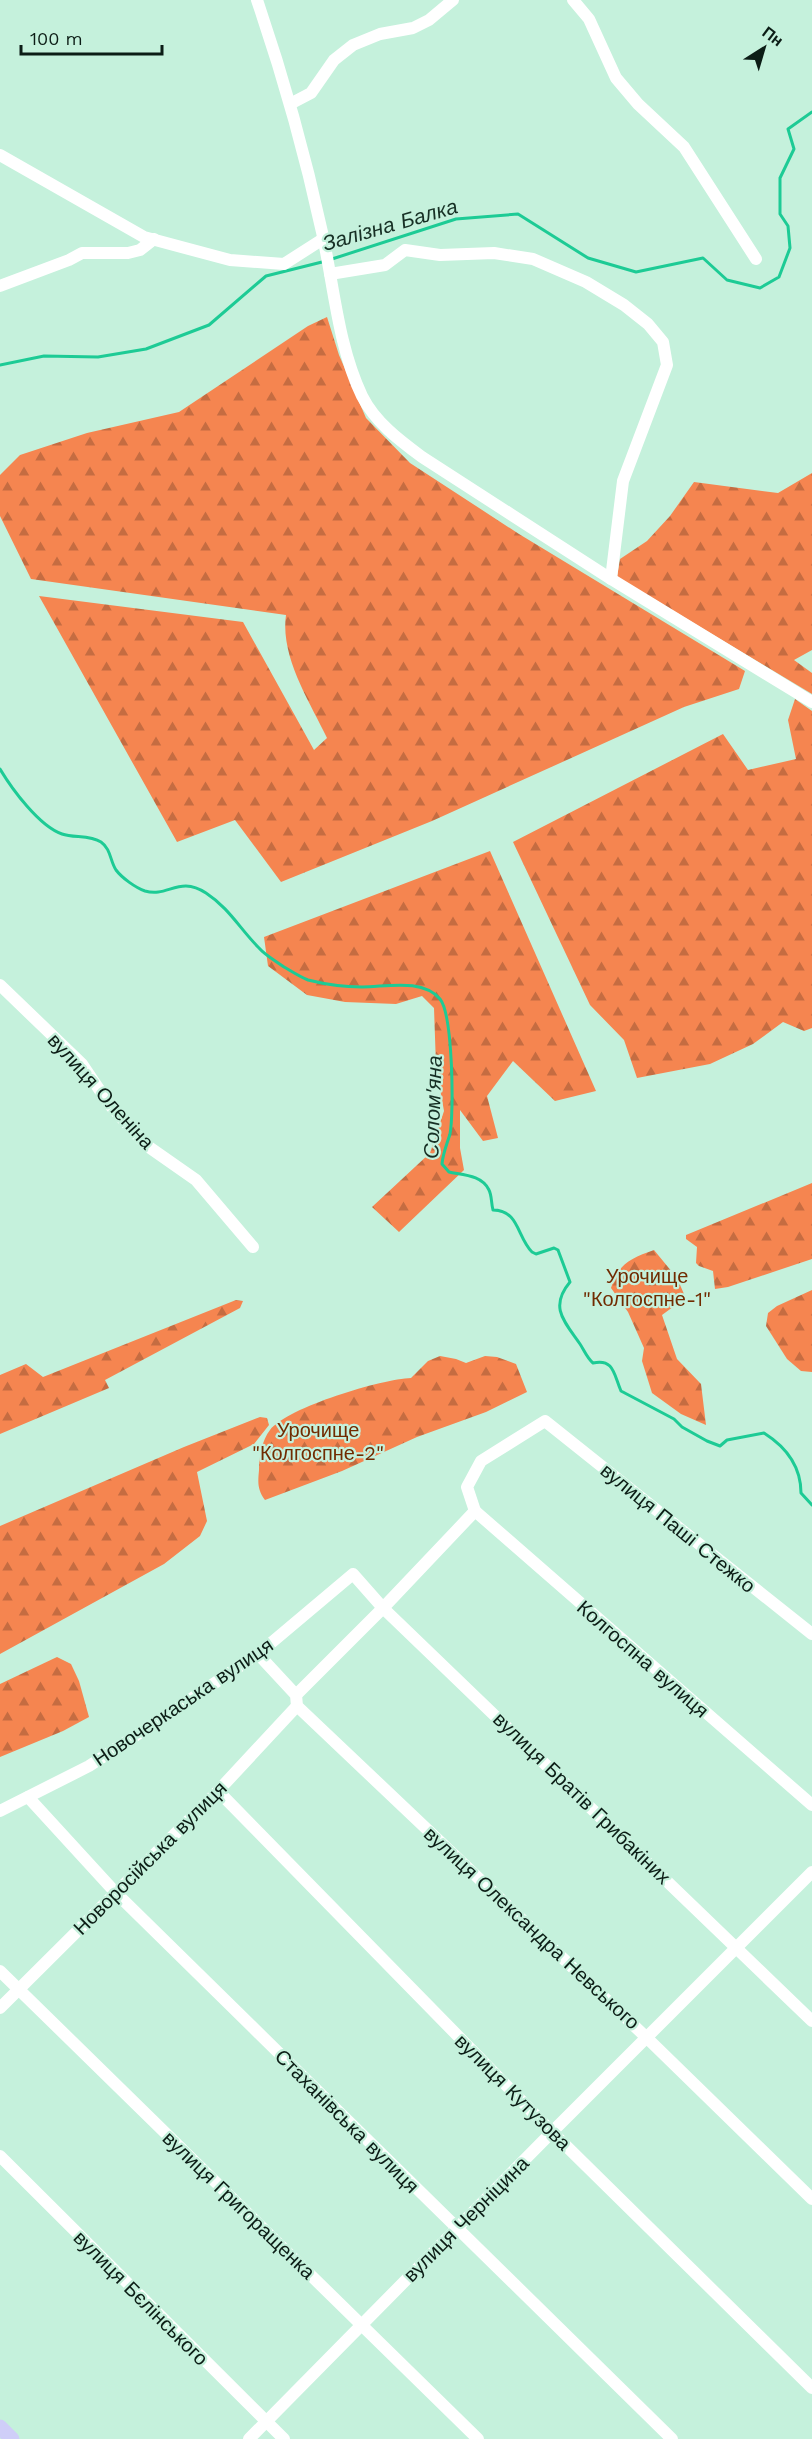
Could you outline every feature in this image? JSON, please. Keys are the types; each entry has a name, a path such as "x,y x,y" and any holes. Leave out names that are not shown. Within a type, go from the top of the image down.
{"main road":[{"path":"0,2427 12,2439"}],"street":[{"path":"257,0 290,104 324,240 347,353 354,375 372,412 422,457 611,579 812,702"},
{"path":"290,104 311,93 334,60 353,45 380,34 413,28 429,20 453,0"},
{"path":"573,0 589,19 616,78 638,104 684,147 756,259"},
{"path":"0,155 144,237 230,260 284,264 324,240"},
{"path":"0,286 60,264 82,253 128,253 140,250 154,239"},
{"path":"329,271 385,266 405,250 440,255 494,253 533,259 586,282 624,305 648,324 663,342 667,365 623,481 611,579"},
{"name":"вулиця Оленіна","path":"0,984 86,1068 109,1104 147,1145 196,1180 253,1247"},
{"name":"вулиця Паші Стежко","path":"475,1511 467,1487 481,1461 545,1421 812,1635"},
{"name":"Новоросійська вулиця","path":"0,2007 218,1791 297,1701 475,1511"},
{"name":"Колгоспна вулиця","path":"475,1511 812,1805"},
{"name":"вулиця Братів Грибакіних","path":"353,1574 383,1608 812,2021"},
{"name":"Новочеркаська вулиця","path":"0,1811 89,1766 258,1654 353,1574"},
{"name":"вулиця Олександра Невського","path":"258,1654 297,1701 812,2199"},
{"name":"вулиця Кутузова","path":"218,1791 552,2132 812,2388"},
{"name":"Стаханівська вулиця","path":"28,1797 115,1892 672,2439"},
{"name":"вулиця Черніцина","path":"249,2439 812,1872"},
{"name":"вулиця Григоращенка","path":"0,1971 478,2439"},
{"name":"вулиця Бєлінського","path":"0,2156 284,2439"}],"green space":[{"path":"327,317 339,355 366,418 410,463 519,534 745,671 739,689 684,707 432,821 281,882 235,820 177,842 39,596 243,622 314,750 327,738 292,663 285,631 286,615 31,579 0,516 0,475 20,455 87,433 179,412 308,326"},
{"path":"812,473 812,650 794,660 812,673 812,694 617,577 620,559 647,541 670,516 694,482 778,493"},
{"path":"795,699 812,711 812,1028 804,1031 783,1022 753,1044 710,1064 637,1078 624,1040 590,1005 513,842 723,734 748,770 796,759 788,720"},
{"path":"490,851 596,1091 555,1101 513,1061 487,1096 498,1138 483,1141 460,1110 460,1148 464,1170 399,1232 372,1207 430,1153 444,1111 436,1066 434,1008 422,996 396,1004 345,1002 307,995 268,966 264,937"},
{"name":"Урочище \"Колгоспне-1\"","path":"812,1183 812,1259 728,1287 715,1289 713,1271 696,1263 697,1247 686,1239 686,1235"},
{"name":"Урочище \"Колгоспне-1\"","path":"654,1250 677,1278 684,1294 677,1304 662,1315 677,1359 701,1384 706,1425 681,1414 652,1393 642,1361 644,1348 628,1312 611,1288 617,1273 626,1263"},
{"name":"Урочище \"Колгоспне-1\"","path":"812,1290 812,1372 801,1371 787,1359 766,1326 768,1313 777,1306"},
{"path":"236,1300 243,1301 240,1308 105,1380 109,1388 0,1434 0,1375 26,1364 43,1377"},
{"name":"Урочище \"Колгоспне-2\"","path":"440,1356 466,1363 485,1356 497,1357 516,1364 527,1392 486,1412 417,1437 342,1471 265,1500 258,1478 260,1454 267,1434 280,1421 336,1396 379,1383 411,1378 428,1361"},
{"name":"Урочище \"Колгоспне-2\"","path":"260,1417 267,1418 269,1425 254,1444 197,1472 207,1521 200,1536 164,1564 0,1654 0,1526"},
{"path":"57,1657 71,1664 79,1681 89,1717 63,1731 0,1757 0,1684"}],"waterway":[{"name":"Залізна Балка","path":"332,259 456,219 518,214 588,258 636,272 703,258 727,280 760,288 779,277 790,248 788,226 780,214 780,178 794,149 788,129 812,112"},
{"name":"Залізна Балка","path":"0,365 44,356 98,357 146,349 209,325 266,276 326,261"},
{"name":"Солом'яна","path":"0,769 35,815 53,830 101,842 109,852 116,870 141,890 160,892 188,886 206,893 228,912 265,954 302,977 321,983 349,986 414,986 424,988 440,999 448,1024 452,1086 450,1134 442,1164 449,1172 472,1176 482,1181 490,1192 493,1210 502,1211 513,1219 532,1252 536,1254 554,1248 558,1250 570,1282 560,1299 564,1321 593,1363 600,1362 609,1365 621,1391 674,1419 682,1427 707,1441 720,1446 727,1440 764,1433 779,1444 791,1458 798,1474 801,1493 812,1505"}]}
